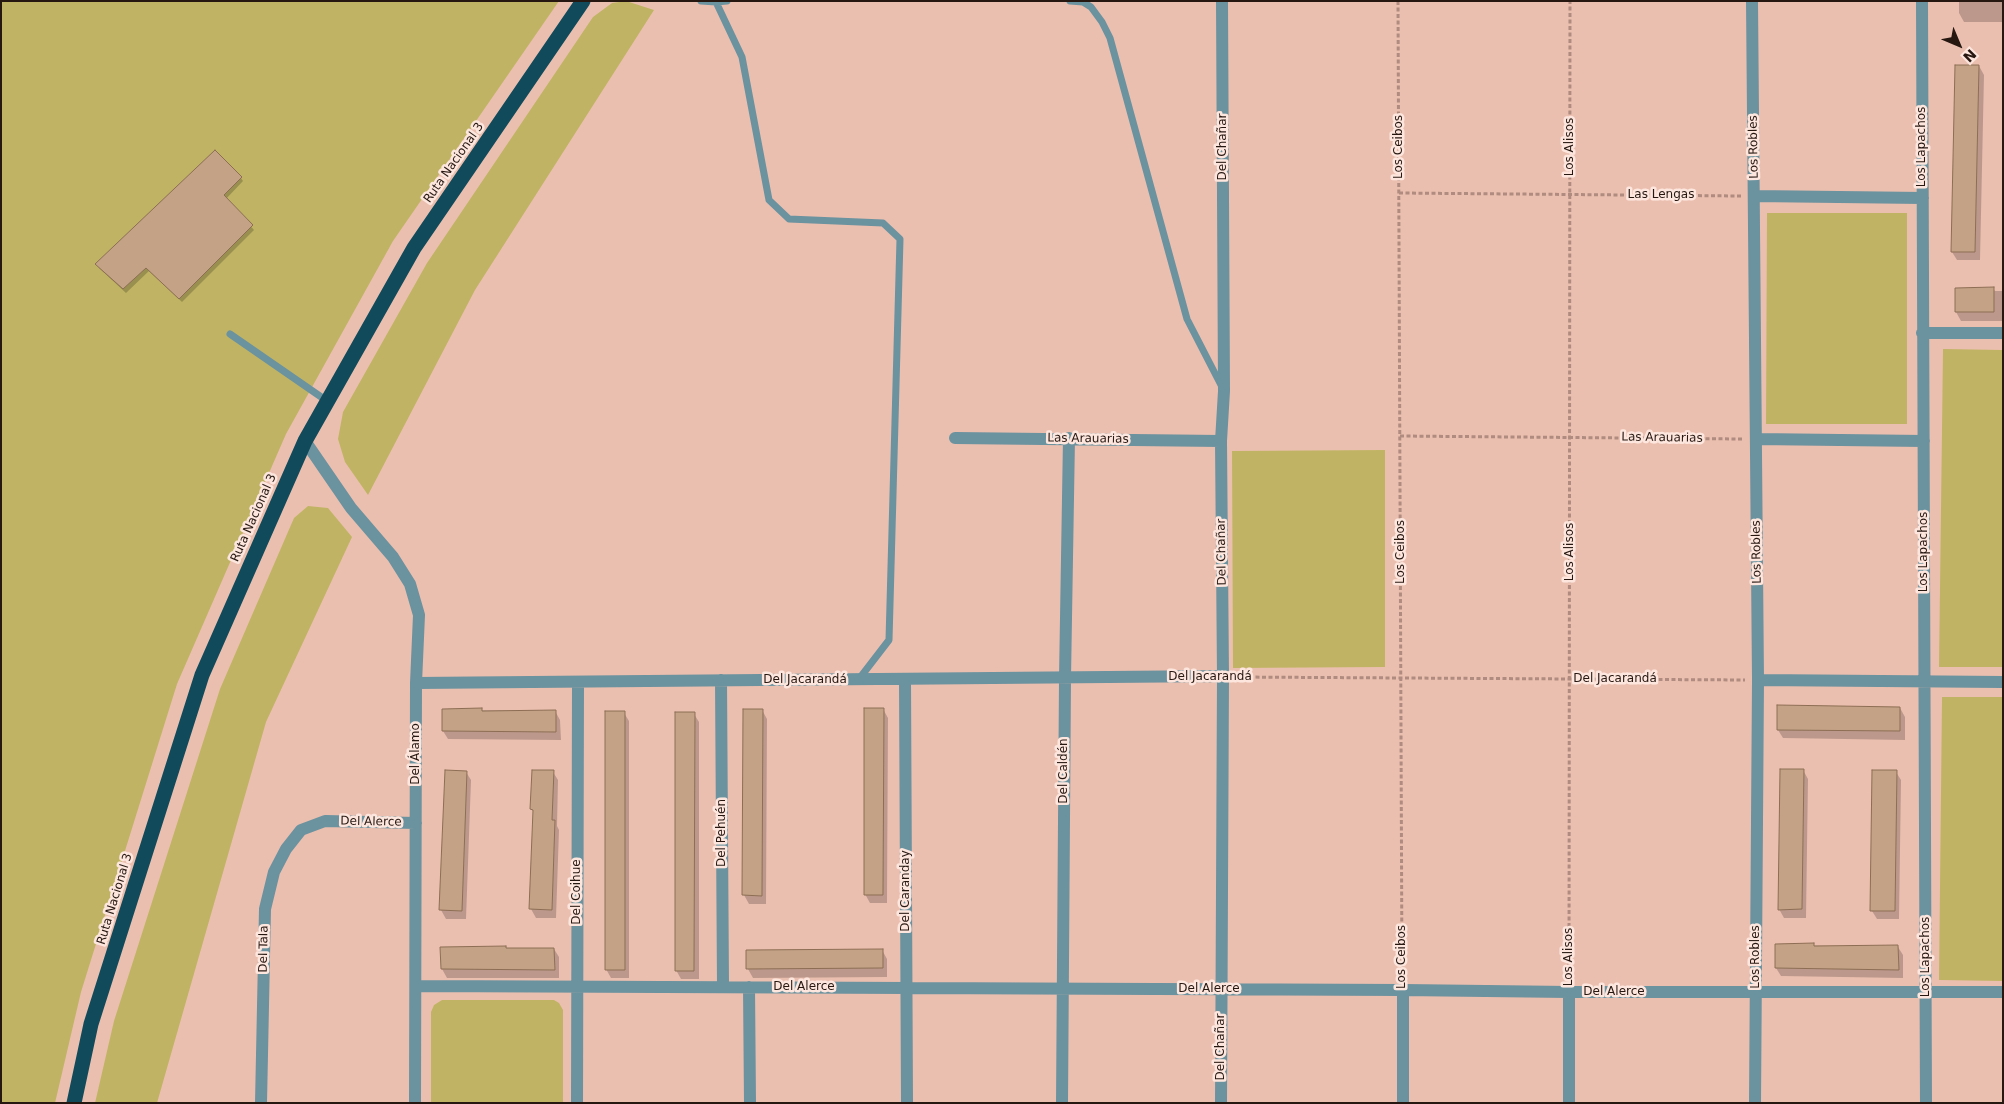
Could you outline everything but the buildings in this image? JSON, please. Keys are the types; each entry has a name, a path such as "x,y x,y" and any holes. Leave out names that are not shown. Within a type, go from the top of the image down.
{"highway":[{"name":"Ruta Nacional 3","path":"74,1103 91,1024 202,675 305,441 414,248 583,1"}],"street":[{"name":"Del Chañar","path":"1221,1103 1223,676 1220,441 1224,391 1222,1"},
{"name":"Los Robles","path":"1752,1 1758,680 1755,1103"},
{"name":"Los Lapachos","path":"1922,1 1926,1103"},
{"path":"1754,196 1923,198"},
{"path":"1922,333 2003,332"},
{"name":"Las Arauarias","path":"956,438 1220,441"},
{"name":"Del Caldén","path":"1062,1103 1064,678 1069,438"},
{"path":"1756,439 1924,441"},
{"name":"Del Álamo","path":"305,441 351,508 393,557 410,584 419,615 416,683 415,1103"},
{"name":"Del Jacarandá","path":"416,683 1223,676"},
{"name":"Del Caranday","path":"905,679 907,1103"},
{"name":"Del Pehuén","path":"721,680 723,986"},
{"path":"1758,680 2003,682"},
{"name":"Del Coihue","path":"577,1103 578,682"},
{"name":"Del Alerce","path":"325,821 416,822"},
{"name":"Del Tala","path":"261,1103 266,909 274,872 286,849 301,830 325,821"},
{"name":"Del Alerce","path":"416,986 723,986 1569,992 2003,992"},
{"path":"749,987 750,1103"},
{"name":"Los Ceibos","path":"1402,990 1403,1103"},
{"name":"Los Alisos","path":"1569,992 1569,1103"}],"lane":[{"path":"701,1 726,1"},
{"path":"1070,1 1084,2 1091,7 1102,22 1110,38 1187,319 1224,391"},
{"path":"716,2 742,57 769,200 789,219 882,223 900,239 890,640 859,679"},
{"path":"230,334 328,401"}],"path":[{"name":"Los Ceibos","path":"1398,1 1402,990"},
{"name":"Los Alisos","path":"1569,992 1570,1"},
{"name":"Las Lengas","path":"1399,193 1754,196"},
{"name":"Las Arauarias","path":"1400,436 1756,439"},
{"name":"Del Jacarandá","path":"1223,676 1758,680"}],"shaded area":[{"path":"1,1 559,1 393,241 286,434 177,684 81,992 55,1103 1,1103"},
{"path":"626,1 654,10 475,290 368,495 345,462 338,439 343,412 427,263 593,17 612,3"},
{"path":"1767,213 1907,213 1907,424 1766,424"},
{"path":"1943,349 2003,350 2003,667 1939,667"},
{"path":"1385,450 1385,667 1233,668 1232,451"},
{"path":"308,506 328,508 352,537 266,722 157,1103 95,1103 114,1021 220,689 294,518"},
{"path":"1942,697 2003,697 2003,981 1939,980"},
{"path":"442,1000 554,1000 559,1003 563,1010 563,1103 431,1103 431,1012 434,1005"}]}
